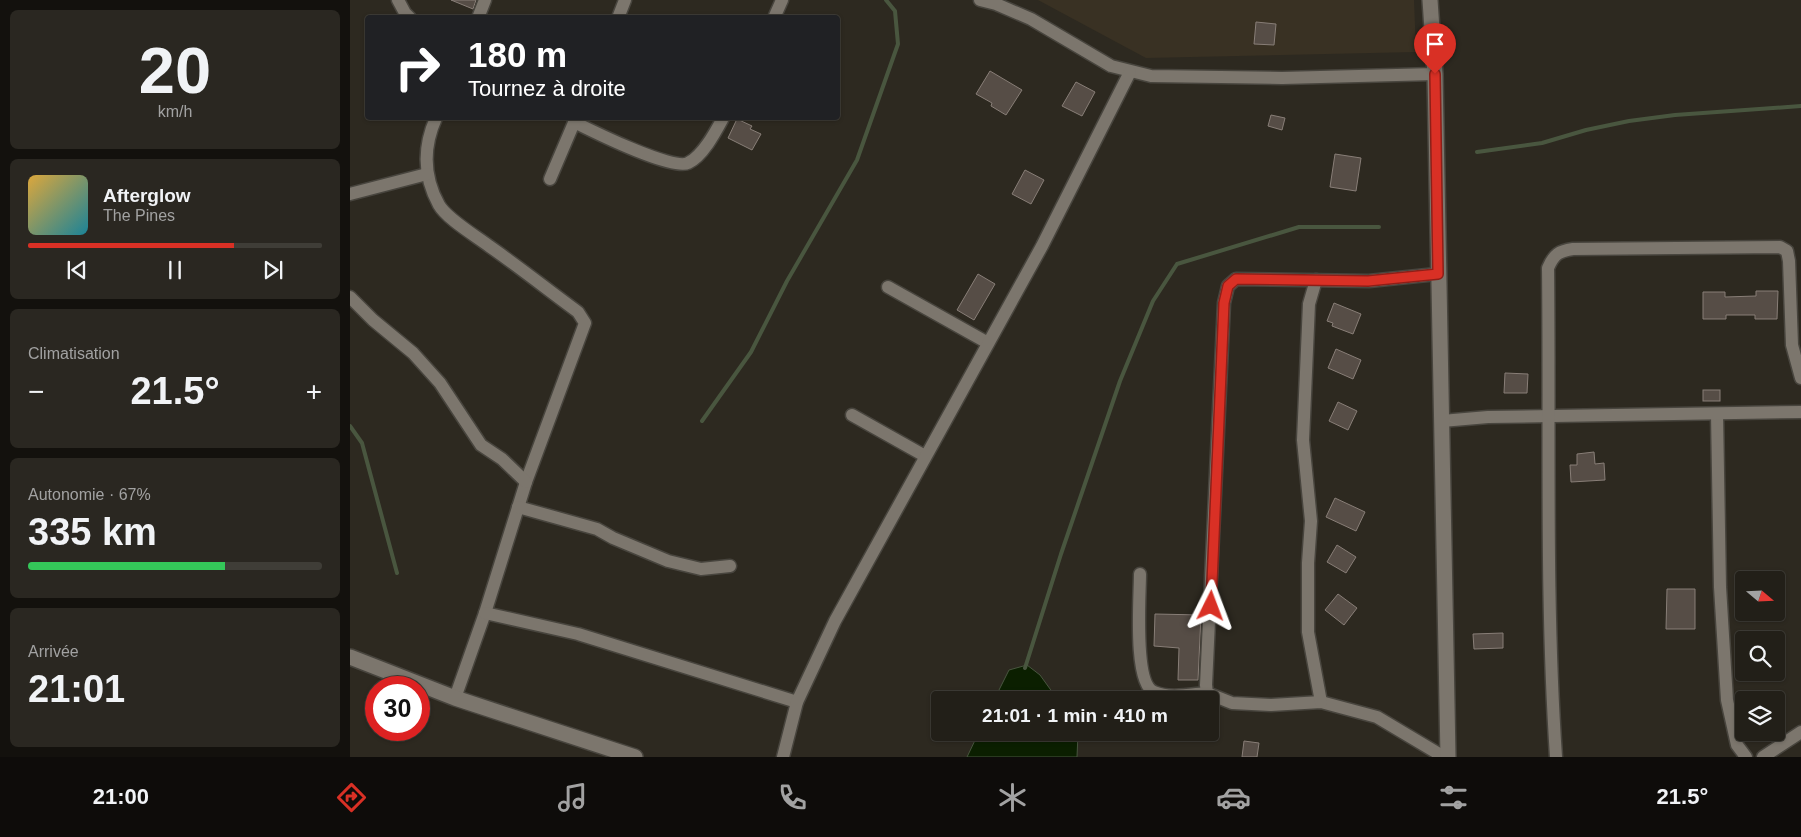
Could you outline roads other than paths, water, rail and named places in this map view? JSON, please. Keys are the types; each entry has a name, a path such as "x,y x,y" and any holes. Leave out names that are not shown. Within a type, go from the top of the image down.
{"main road":[{"path":"1430,0 1435,74 1448,757"},
{"path":"350,657 455,698 635,757"}],"street":[{"path":"398,0 406,15"},
{"path":"479,15 485,0"},
{"path":"619,15 625,0"},
{"path":"775,15 782,0"},
{"path":"980,0 996,4 1059,33 1084,52 1111,66 1151,76 1282,78 1435,74"},
{"path":"783,757 796,702 866,563 1042,246 1130,72"},
{"path":"435,120 427,144 427,174 440,207 462,226 578,312 585,323 526,482 485,613 455,698"},
{"path":"550,179 575,120 636,150 674,164 687,164 696,158 722,120"},
{"path":"351,193 427,174"},
{"path":"1556,757 1547,514 1549,415 1548,268 1553,257 1560,250 1780,247 1786,251 1789,261 1792,345 1801,378"},
{"path":"1208,691 1224,303 1228,286 1236,279 1368,281 1438,274"},
{"path":"1316,280 1309,304 1303,440 1311,521 1308,563 1308,632 1321,702"},
{"path":"888,287 988,342"},
{"path":"350,297 373,320 413,353 440,383 481,445 502,459 526,482"},
{"path":"1442,421 1549,415 1801,412"},
{"path":"1717,414 1720,587 1727,700 1737,746 1746,757"},
{"path":"852,415 925,456"},
{"path":"518,507 596,529 668,561 701,569 730,566"},
{"path":"1140,574 1140,660 1144,680 1152,691"},
{"path":"485,613 578,634 796,702"},
{"path":"1219,698 1232,703 1272,705 1321,702 1377,717 1399,728 1444,757"},
{"path":"1763,757 1801,732"}],"waterway":[{"path":"702,421 751,352 787,281 857,160 898,44 895,11 886,0"},
{"path":"1477,152 1542,143 1586,130 1629,121 1675,115 1801,106"},
{"path":"1025,668 1061,554 1120,381 1153,301 1177,264 1299,227 1379,227"},
{"path":"350,426 362,443 397,573"}]}
